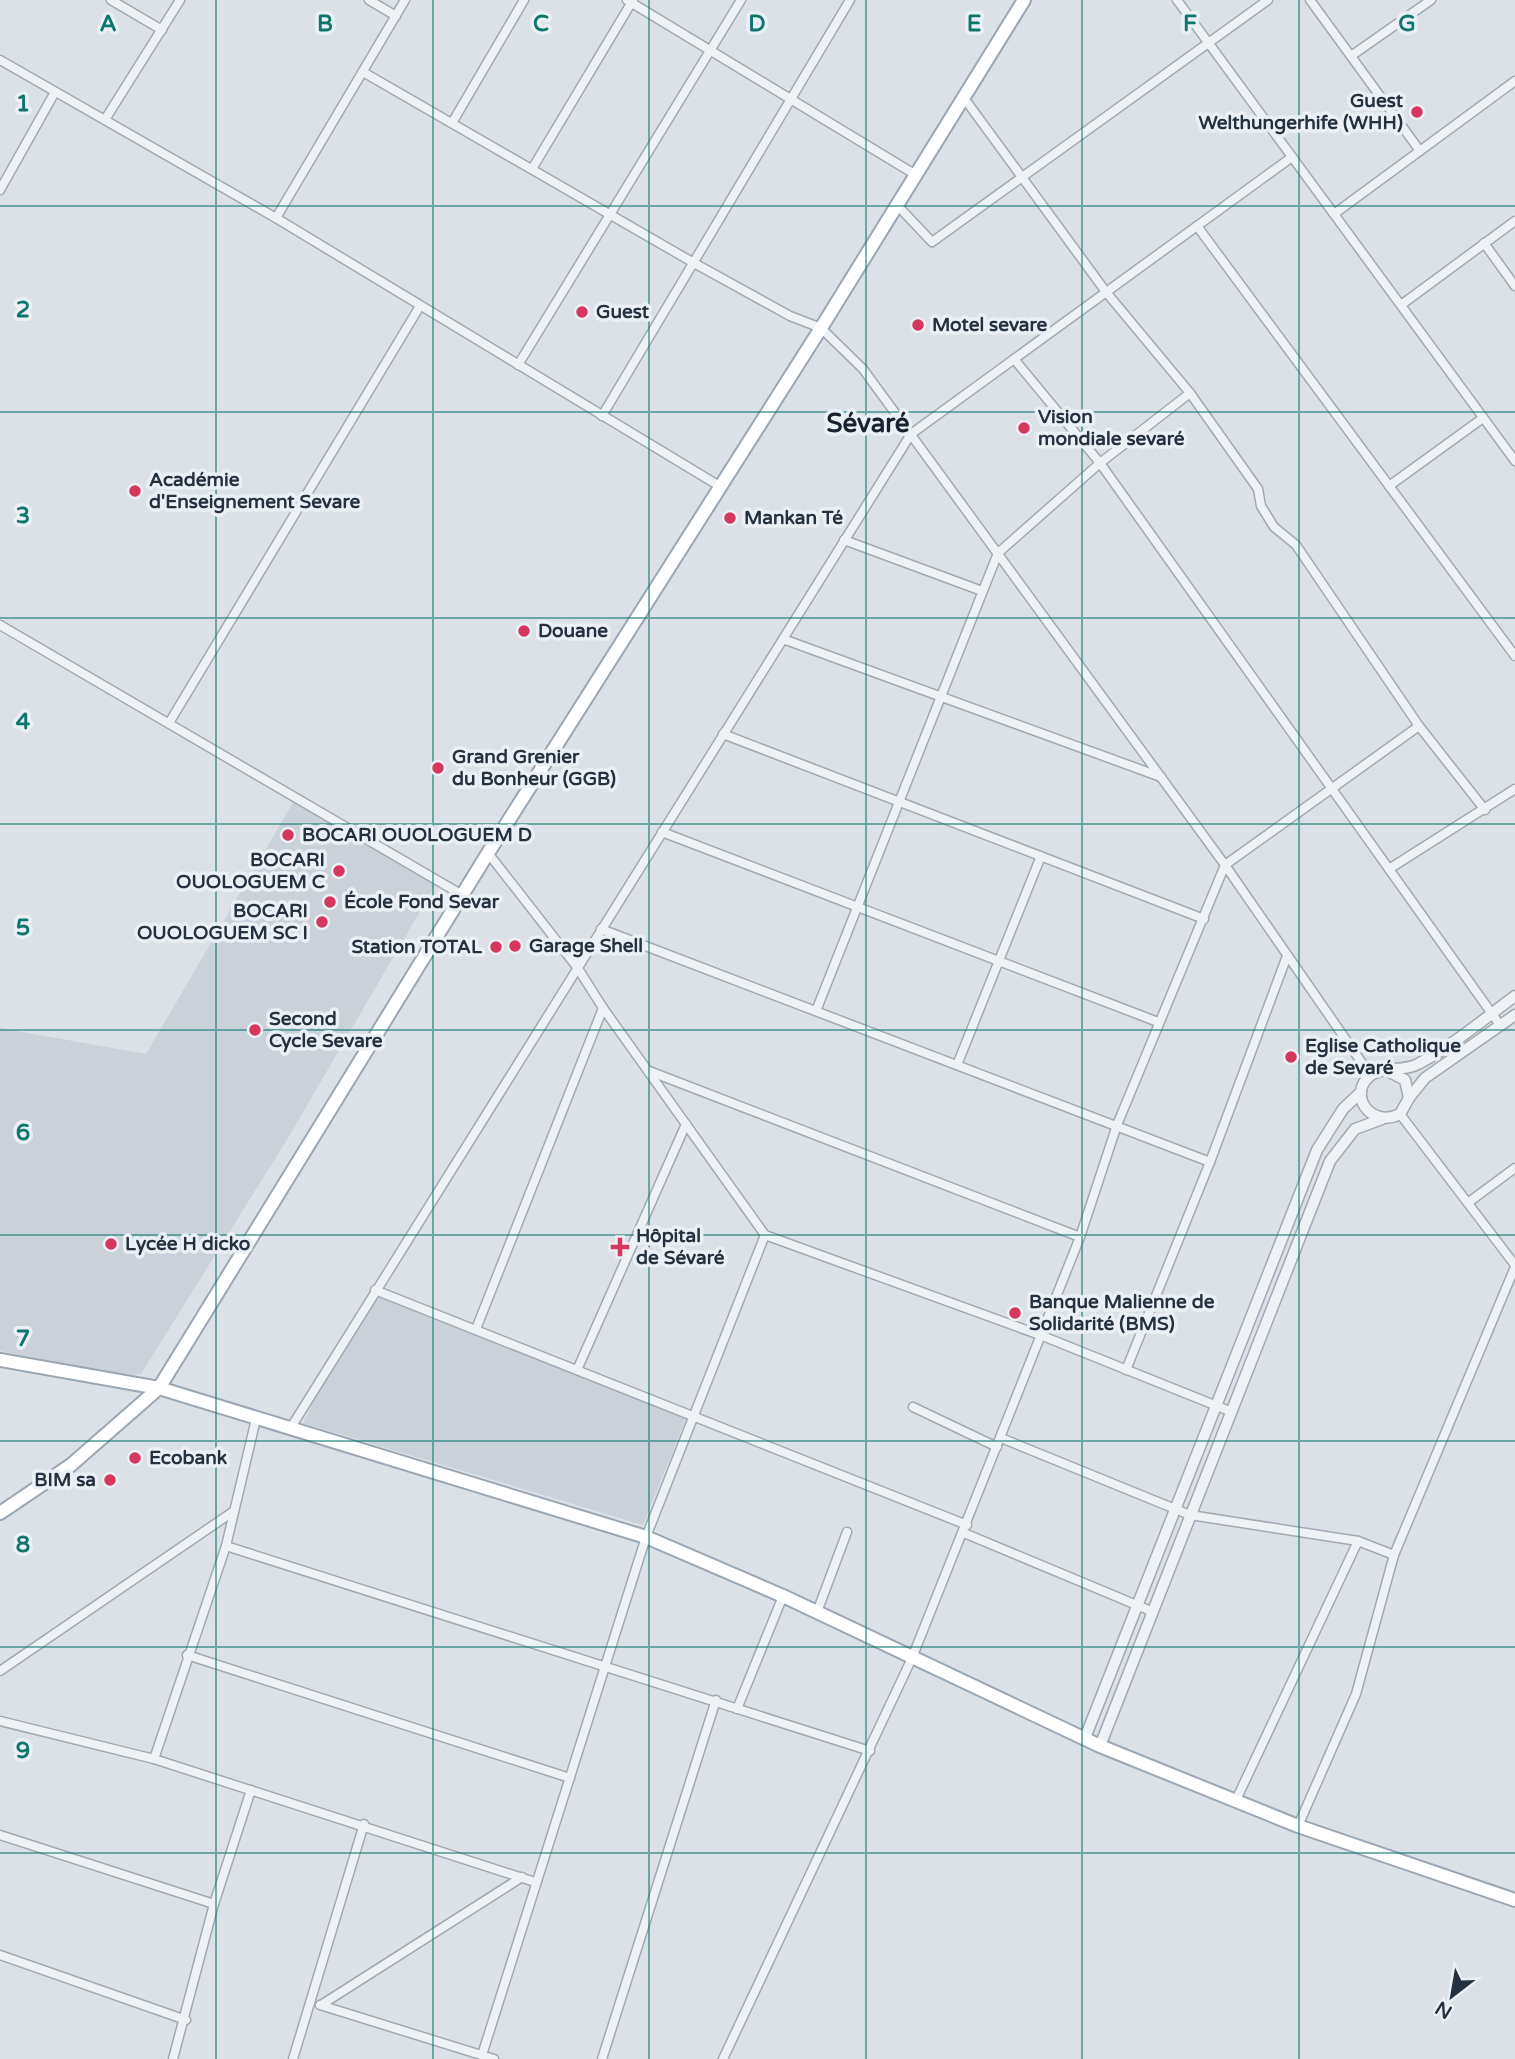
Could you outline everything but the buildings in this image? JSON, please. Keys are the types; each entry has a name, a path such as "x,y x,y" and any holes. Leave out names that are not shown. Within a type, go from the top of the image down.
{"main road":[{"path":"0,1513 71,1465 159,1388 488,853 821,328 1024,0"},
{"path":"0,1360 159,1388 646,1537 783,1596 1100,1746 1298,1826 1515,1900"}],"street":[{"path":"111,0 162,30"},
{"path":"106,118 180,0"},
{"path":"369,0 396,16"},
{"path":"276,218 405,0"},
{"path":"452,123 524,0"},
{"path":"518,366 741,0"},
{"path":"602,416 850,0"},
{"path":"1177,0 1515,461"},
{"path":"897,205 932,242 1268,0"},
{"path":"1310,0 1420,151"},
{"path":"1351,56 1431,0"},
{"path":"532,169 630,1 916,175"},
{"path":"0,60 106,118 276,218 721,487"},
{"path":"363,72 694,263 790,316 821,328 863,369 1225,864 1370,1076"},
{"path":"1334,214 1515,81"},
{"path":"0,190 55,92"},
{"path":"964,98 1106,292 1190,393 1258,489 1265,516 1281,535 1296,545 1419,726 1485,810"},
{"path":"290,1429 911,434 1292,157"},
{"path":"1401,304 1515,221"},
{"path":"1197,226 1515,656"},
{"path":"1484,243 1515,286"},
{"path":"169,723 420,306"},
{"path":"1014,359 1100,463 1500,1025"},
{"path":"816,1011 998,553 1100,463 1190,393"},
{"path":"1389,486 1483,418"},
{"path":"844,540 982,591"},
{"path":"0,625 464,896"},
{"path":"783,639 1162,777"},
{"path":"723,2059 912,1658 966,1529 1080,1237 1117,1125 1225,864 1419,726"},
{"path":"723,734 1204,919"},
{"path":"1389,869 1515,789"},
{"path":"662,832 998,963 1158,1022"},
{"path":"488,853 577,967 603,1008 765,1235 1040,1335 1232,1412"},
{"path":"957,1065 1041,856"},
{"path":"601,929 1210,1162"},
{"path":"1126,1370 1210,1162 1287,956"},
{"path":"1085,1738 1317,1150 1343,1109 1361,1091 1370,1076 1416,1066 1515,996"},
{"path":"477,1329 603,1008"},
{"path":"1100,1746 1330,1161 1355,1129 1400,1114 1425,1078 1515,1015"},
{"path":"649,1071 1080,1237"},
{"path":"1388,1071 1405,1080 1409,1098"},
{"path":"1361,1091 1366,1110 1382,1119"},
{"path":"1298,1826 1356,1694 1394,1555 1515,1266 1400,1114"},
{"path":"577,1370 686,1124"},
{"path":"1469,1202 1515,1168"},
{"path":"482,2055 570,1778 603,1664 646,1537 765,1235"},
{"path":"375,1290 966,1529 1151,1611"},
{"path":"913,1407 999,1443 1190,1515 1358,1541 1394,1555"},
{"path":"154,1759 226,1546 256,1419"},
{"path":"0,1671 234,1511"},
{"path":"817,1612 847,1532"},
{"path":"1236,1800 1358,1541"},
{"path":"226,1546 870,1751"},
{"path":"737,1709 783,1596"},
{"path":"187,1655 570,1778"},
{"path":"602,2059 716,1700"},
{"path":"0,1721 154,1759 364,1824 535,1882"},
{"path":"173,2059 186,2020 215,1904 251,1790"},
{"path":"293,2059 364,1824"},
{"path":"0,1835 215,1904"},
{"path":"321,2005 522,1877"},
{"path":"0,1955 186,2020"},
{"path":"311,2002 494,2059"}],"shaded area":[{"path":"295,799 437,882 288,1138 141,1374 118,1375 0,1351 0,1028 146,1054"},
{"path":"374,1294 544,1362 688,1414 643,1525 303,1423 327,1374"}],"place":[{"name":"Guest Welthungerhife (WHH)","path":"1417,112"},
{"name":"Guest","path":"582,312"},
{"name":"Motel sevare","path":"918,325"},
{"name":"Vision mondiale sevaré","path":"1024,428"},
{"name":"Académie d'Enseignement Sevare","path":"135,491"},
{"name":"Mankan Té","path":"730,518"},
{"name":"Douane","path":"524,631"},
{"name":"Grand Grenier du Bonheur (GGB)","path":"438,768"},
{"name":"BOCARI OUOLOGUEM D","path":"288,835"},
{"name":"BOCARI OUOLOGUEM C","path":"339,871"},
{"name":"École Fond Sevar","path":"330,902"},
{"name":"BOCARI OUOLOGUEM SC I","path":"322,922"},
{"name":"Garage Shell","path":"515,946"},
{"name":"Station TOTAL","path":"496,947"},
{"name":"Second Cycle Sevare","path":"255,1030"},
{"name":"Eglise Catholique de Sevaré","path":"1291,1057"},
{"name":"Lycée H dicko","path":"111,1244"},
{"name":"Hôpital de Sévaré","path":"620,1247"},
{"name":"Banque Malienne de Solidarité (BMS)","path":"1015,1313"},
{"name":"Ecobank","path":"135,1458"},
{"name":"BIM sa","path":"110,1480"}],"district":[{"name":"Sévaré","path":"868,423"}]}
